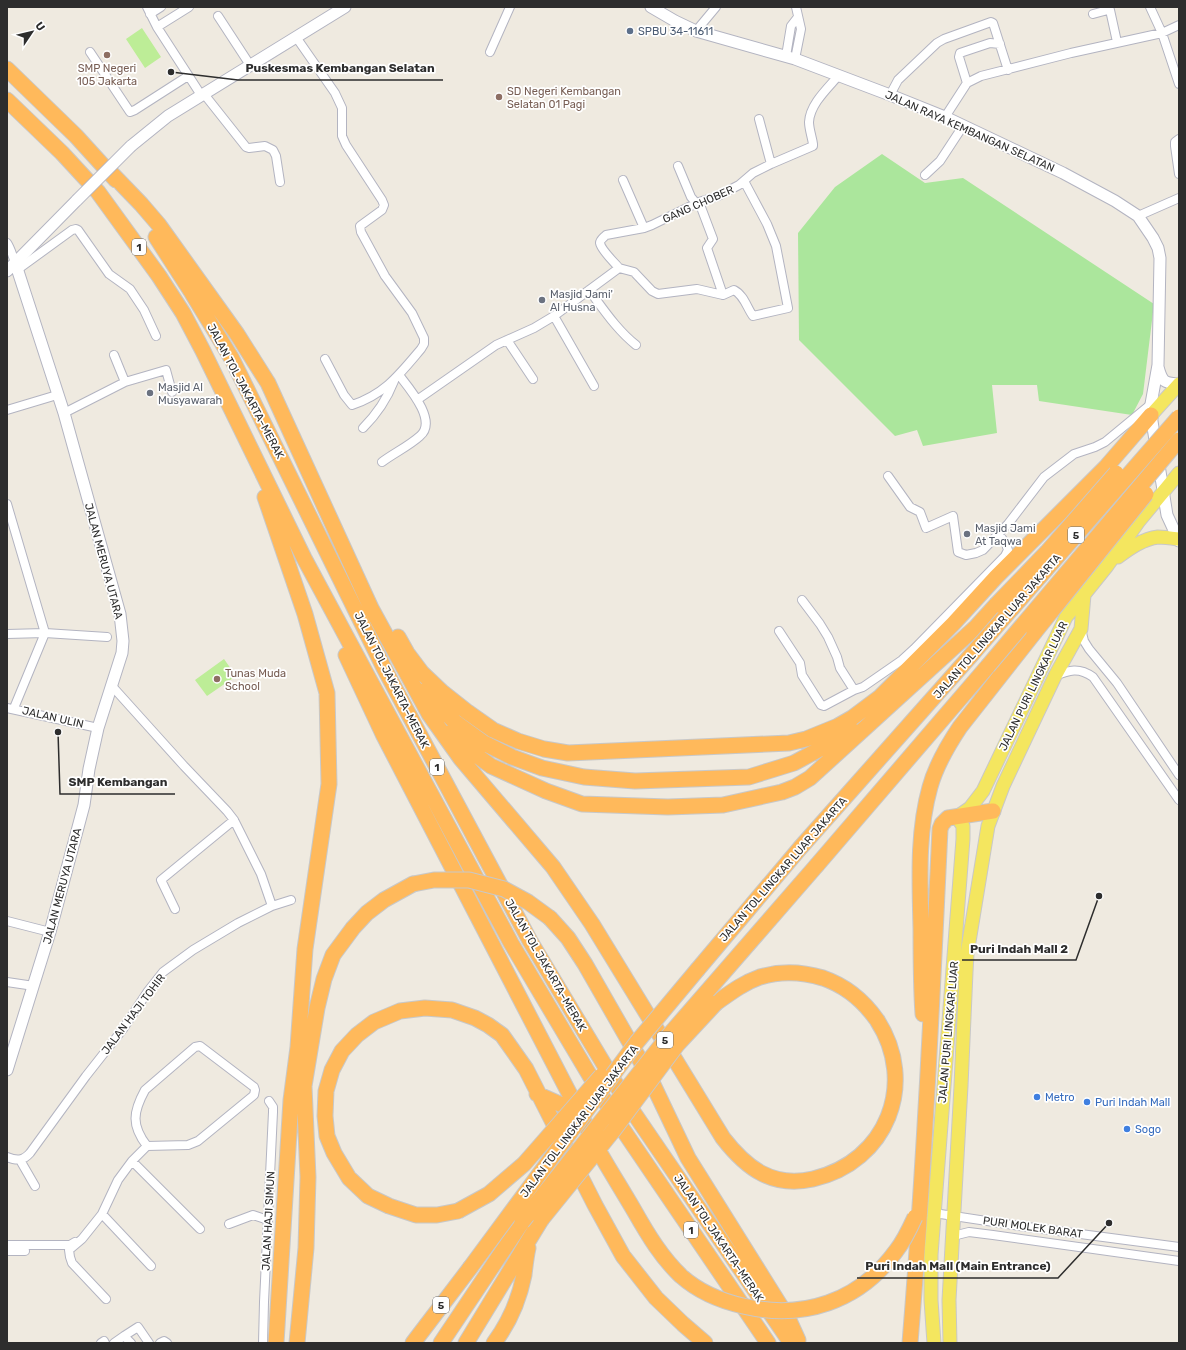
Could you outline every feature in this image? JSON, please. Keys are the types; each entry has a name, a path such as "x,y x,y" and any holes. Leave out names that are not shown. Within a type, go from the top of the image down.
{"highway":[{"name":"JALAN TOL JAKARTA–MERAK","path":"7,69 43,103 112,174 192,293 232,359 384,668 530,941 629,1106 791,1343"},
{"name":"JALAN TOL JAKARTA–MERAK","path":"7,100 62,153 98,192 150,263 182,313 200,344 304,558 511,943 615,1118 768,1343"},
{"path":"112,174 141,204 159,226 215,302 261,371 268,383 371,608 430,714 460,759 553,867 592,924 711,1121 735,1152 750,1166 767,1177 781,1180 803,1181 829,1175 848,1166 872,1145 881,1132 891,1108 894,1095 894,1071 890,1046 874,1016 859,1000 844,988 828,980 813,975 789,973 770,975 750,982 732,991 716,1003 677,1045 613,1131 541,1220 466,1343"},
{"path":"430,714 457,741 491,766 569,800 582,804 668,807 723,805 782,792 795,787 810,778 976,627 1047,552 1154,430 1179,408"},
{"path":"352,566 378,604 407,653 422,673 442,692 493,730 544,749 568,752 789,744 838,726 852,718 880,697 953,624 996,577 1106,467 1151,409"},
{"name":"JALAN TOL LINGKAR LUAR JAKARTA","path":"414,1343 638,1042 800,848 1179,417"},
{"name":"JALAN TOL LINGKAR LUAR JAKARTA","path":"441,1343 522,1222 670,1034 988,666 1179,440"},
{"path":"250,447 305,614 327,693 329,784 305,949 298,1047 291,1100 276,1343"},
{"path":"928,1083 922,1000 920,892 923,830 930,787 947,748 960,727 1179,453"},
{"path":"304,558 380,728 601,1155 653,1242 667,1262 682,1277 699,1289 724,1301 758,1309 789,1311 807,1309 831,1302 848,1294 867,1281 886,1264 923,1213"},
{"path":"405,671 443,712 484,743 512,757 542,768 584,777 635,781 749,777 794,763 851,732 865,728"},
{"path":"910,1343 923,1213 940,830 944,821 948,818 993,811"},
{"path":"297,1343 306,1248 308,1178 304,1086 317,1008 324,979 333,955 353,928 367,913 384,900 413,884 434,880 469,880 504,889 528,902 550,918 568,938 585,964 648,1074 688,1158 788,1318 800,1343"},
{"path":"638,1042 623,1052 611,1066 524,1164 489,1194 458,1211 436,1215 416,1215 389,1206 368,1196 349,1178 334,1153 327,1136 325,1116 326,1091 332,1070 342,1051 357,1034 374,1022 400,1011 425,1008 452,1010 475,1018 488,1025 502,1035 526,1069 538,1094 623,1256 656,1298 705,1343"},
{"path":"538,1094 555,1103 578,1112"},
{"path":"494,1343 503,1331 518,1301 531,1237"}],"main road":[{"path":"13,268 77,200 131,146 168,116 345,7"},
{"name":"JALAN RAYA KEMBANGAN SELATAN","path":"651,7 696,31 790,57 945,117 1063,173 1115,201 1138,216 1153,238 1158,248 1160,258 1158,364 1151,409 1167,515 1178,540"},
{"name":"JALAN MERUYA UTARA","path":"7,1070 50,932 84,805 89,769 98,728 122,653 123,641 120,614 64,413 13,268"},
{"name":"JALAN RAYA KEMBANGAN SELATAN","path":"1158,364 1163,381 1179,384"},
{"path":"1151,409 1179,384"},
{"path":"1160,470 1167,474 1179,473"},
{"path":"1084,595 1139,521 1179,473"},
{"path":"1107,566 1130,548 1146,540 1158,537 1178,540"},
{"name":"JALAN PURI LINGKAR LUAR","path":"950,1343 949,1300 962,1086 967,954 983,851 988,826 1004,786 1055,676 1081,629 1084,595"},
{"name":"JALAN PURI LINGKAR LUAR","path":"934,1343 931,1308 931,1255 923,1213 962,846 963,826 957,817 970,808 983,791 1066,617 1084,595"},
{"path":"962,846 983,851"}],"street":[{"path":"161,7 148,11 156,27 188,76 246,146 249,148 265,146 274,152 280,182"},
{"path":"156,27 189,7"},
{"path":"490,52 510,7"},
{"path":"696,31 716,7"},
{"path":"790,57 792,26 798,17 796,7"},
{"path":"1150,7 1162,33 1179,84"},
{"path":"1093,14 1110,10 1117,42"},
{"path":"218,16 250,65"},
{"path":"890,95 898,80 937,43 992,22 1008,70"},
{"path":"945,117 966,83 981,76 1070,53 1162,33 1179,25"},
{"path":"296,37 335,93 342,108 342,136 382,200 384,206 382,210 360,226 361,232 385,276 412,313 424,338 424,344 397,377 377,394 352,405 344,395 325,359"},
{"path":"966,83 959,57 960,53 990,43 1000,44"},
{"path":"90,52 130,112 188,76"},
{"name":"GANG CHOBER","path":"619,268 602,247 600,243 601,239 610,234 644,228 697,203 718,196 739,185 753,173 813,146 809,122 812,112 816,103 839,75"},
{"path":"759,119 771,164"},
{"path":"925,175 940,161 963,126"},
{"path":"1179,139 1175,142 1179,174"},
{"path":"678,166 691,197 697,203 713,239 707,248 723,295"},
{"path":"623,180 644,228"},
{"path":"417,400 496,345 534,328 554,316 619,268 634,272 652,291 658,294 697,289 723,295 734,290 737,291 743,298 753,316 788,308 776,246 744,180"},
{"path":"1138,216 1179,198"},
{"path":"7,243 10,248 13,268 72,230 78,230 109,274 130,289 144,310 156,336"},
{"path":"589,290 617,328 626,338 636,345"},
{"path":"554,316 594,386"},
{"path":"507,340 533,379"},
{"path":"114,356 125,382"},
{"path":"64,413 125,382 166,370 172,392"},
{"path":"382,462 421,436 427,424 426,418 417,400 397,377"},
{"path":"363,428 372,419 387,397 397,377"},
{"path":"7,410 58,395"},
{"path":"888,476 910,507 920,512 926,528 953,516 958,551 966,555 976,553 983,550 999,534 1044,478 1053,470 1074,454 1105,442 1151,409"},
{"path":"7,504 45,633 10,708"},
{"path":"779,631 800,663 802,675 822,706 863,687 902,660 1005,556 1008,550 999,534"},
{"path":"802,600 828,637 840,668 854,690"},
{"path":"1081,629 1084,641 1089,649 1117,683 1179,775"},
{"path":"7,634 45,633 107,637"},
{"path":"1055,676 1072,670 1086,672 1099,683 1179,800"},
{"path":"112,685 184,766 227,810 234,820 260,874 272,906"},
{"name":"JALAN ULIN","path":"10,708 98,728"},
{"path":"175,909 162,880 234,820"},
{"name":"JALAN HAJI TOHIR","path":"20,1160 26,1158 30,1153 86,1076 123,1030 148,991 163,972 193,950 238,924 272,906 291,900"},
{"path":"7,921 50,932"},
{"path":"7,982 34,986"},
{"path":"7,1245 70,1245 78,1241 100,1215 118,1180 132,1161 147,1146 188,1145 198,1141 254,1095 254,1086 200,1046 195,1047 145,1090 142,1095 137,1106 135,1121 138,1132 147,1146"},
{"name":"JALAN HAJI SIMUN","path":"264,1343 264,1302 273,1112 273,1107 269,1101"},
{"path":"7,1157 20,1160 35,1186"},
{"path":"132,1161 200,1229"},
{"path":"7,1251 70,1250 82,1239 103,1210"},
{"path":"103,1210 151,1266"},
{"name":"PURI MOLEK BARAT","path":"923,1213 1179,1247"},
{"path":"229,1224 253,1215 268,1220"},
{"name":"PURI MOLEK BARAT","path":"953,1236 969,1232 1179,1261"},
{"path":"70,1250 72,1263 106,1299"},
{"path":"114,1343 138,1327 149,1343"},
{"path":"124,1336 131,1343"},
{"path":"160,1343 164,1341 167,1343"}],"green space":[{"path":"142,28 161,57 145,68 126,39"},
{"path":"882,154 925,183 963,178 1154,304 1143,394 1132,415 1039,401 1037,385 992,385 997,433 923,446 917,430 895,436 799,340 798,233 835,187"},
{"path":"224,659 236,676 207,696 195,680"}],"place":[{"name":"SPBU 34-11611","path":"630,31"},
{"name":"SMP Negeri 105 Jakarta","path":"107,55"},
{"name":"Puskesmas Kembangan Selatan","path":"171,72"},
{"name":"SD Negeri Kembangan Selatan 01 Pagi","path":"499,97"},
{"name":"Masjid Jami' Al Husna","path":"542,300"},
{"name":"Masjid Al Musyawarah","path":"150,393"},
{"name":"Masjid Jami At Taqwa","path":"967,534"},
{"name":"Tunas Muda School","path":"217,679"},
{"name":"SMP Kembangan","path":"58,732"},
{"name":"Puri Indah Mall 2","path":"1099,896"},
{"name":"Metro","path":"1037,1097"},
{"name":"Puri Indah Mall","path":"1087,1102"},
{"name":"Sogo","path":"1127,1129"},
{"name":"Puri Indah Mall (Main Entrance)","path":"1109,1223"}]}
